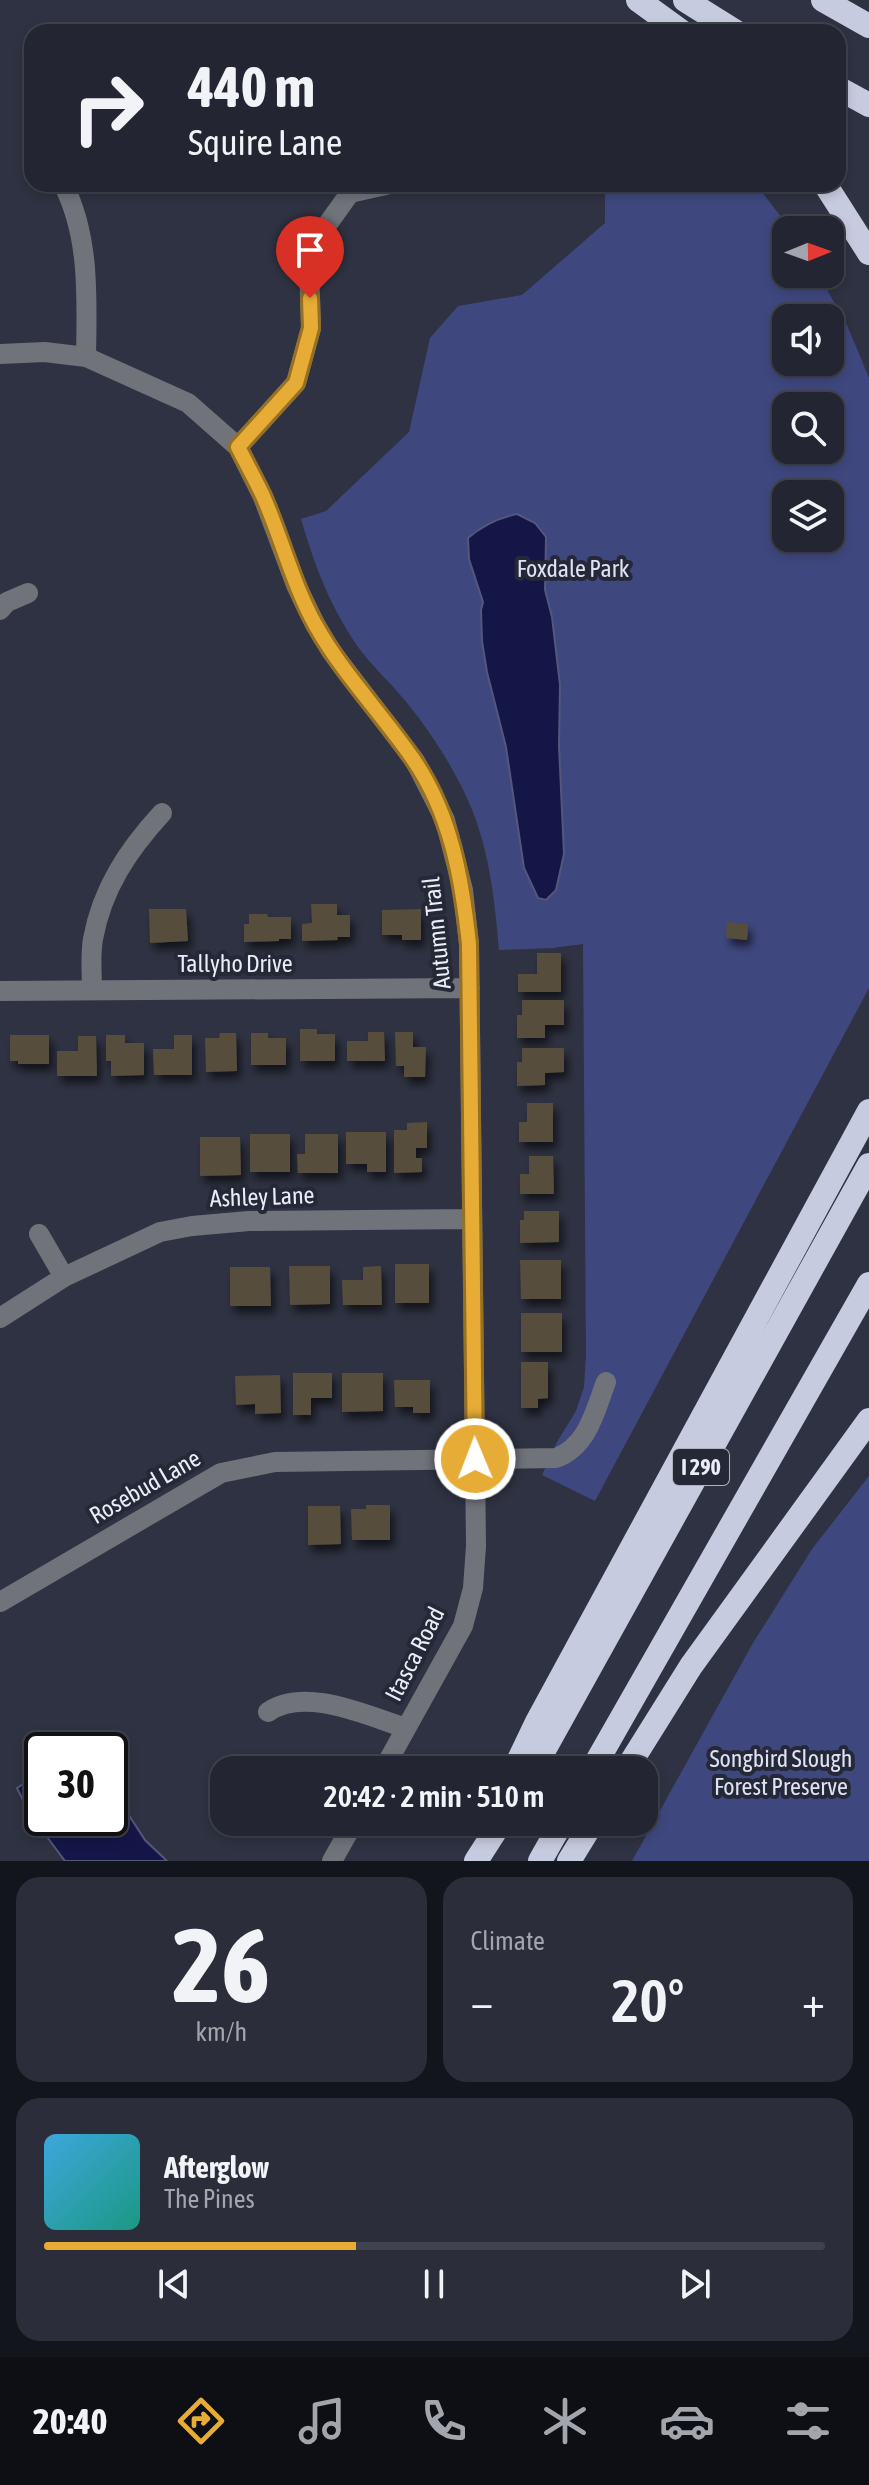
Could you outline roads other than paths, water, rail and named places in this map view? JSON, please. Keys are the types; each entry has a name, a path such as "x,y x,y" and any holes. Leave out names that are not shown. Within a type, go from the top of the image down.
{"highway":[{"path":"638,0 671,24"},
{"path":"685,0 723,24"},
{"path":"823,0 869,26"},
{"path":"846,92 869,105"},
{"path":"830,192 869,253"},
{"path":"521,1756 869,1111"},
{"name":"I 290","path":"541,1756 869,1165"},
{"name":"I 290","path":"600,1756 869,1284"},
{"path":"635,1756 691,1666 869,1420"},
{"path":"474,1861 484,1836"},
{"path":"474,1861 491,1836"},
{"path":"540,1861 554,1836"},
{"path":"569,1861 584,1836"}],"street":[{"path":"67,192 74,205 87,284 86,357"},
{"path":"238,447 296,383 311,328 309,267 327,225 350,193 354,192"},
{"name":"Autumn Trail","path":"0,354 45,352 86,357 188,403 238,447 263,497 296,585 315,624 331,651 415,761 445,820 463,890 469,944 475,1459"},
{"path":"0,610 7,602 28,593"},
{"path":"92,990 92,941 109,885 137,841 162,813"},
{"name":"Tallyho Drive","path":"0,991 470,988"},
{"name":"Ashley Lane","path":"0,1318 64,1277 160,1232 249,1221 472,1219"},
{"path":"39,1234 64,1277"},
{"name":"Rosebud Lane","path":"0,1602 221,1473 275,1462 556,1458 571,1453 584,1437 606,1382"},
{"name":"Itasca Road","path":"391,1756 463,1626 473,1588 475,1459"},
{"path":"268,1712 279,1705 324,1702 406,1728"},
{"path":"332,1861 346,1836"}],"park label":[{"name":"Foxdale Park","path":"573,569"},
{"name":"Songbird Slough Forest Preserve","path":"781,1773"}]}
